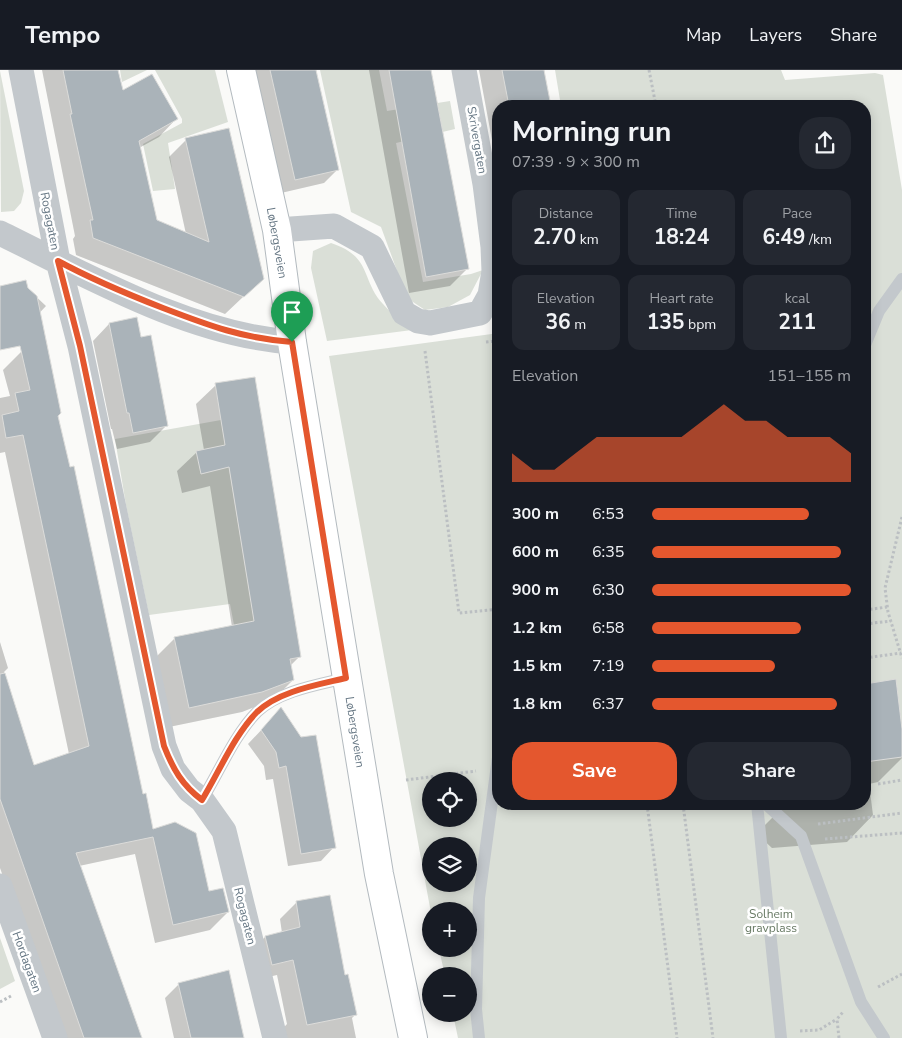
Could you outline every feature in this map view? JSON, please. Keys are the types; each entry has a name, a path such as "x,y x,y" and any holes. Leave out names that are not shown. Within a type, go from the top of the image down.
{"street":[{"name":"Rogagaten","path":"20,70 58,261 80,346 164,746 173,769 190,790 202,800 224,831 275,1038"},
{"name":"Løbergsveien","path":"241,70 276,230 292,342 379,874 413,1038"},
{"name":"Skrivergaten","path":"464,70 485,184 492,252"},
{"path":"276,230 334,226 372,247 404,313 418,321"},
{"path":"0,233 99,283 224,331 264,340 292,342"},
{"name":"Skrivergaten","path":"418,321 430,323 480,313 490,295 492,283"},
{"name":"Hordagaten","path":"0,886 55,1038"}],"lane":[{"path":"871,330 879,311 902,278"},
{"path":"202,800 234,742 258,711 271,702 302,689 346,678"},
{"path":"479,1038 476,1008 479,898 492,802"},
{"path":"758,810 780,1035"},
{"path":"773,810 792,827 803,841 861,1002 884,1038"}],"path":[{"path":"649,70 655,100"},
{"path":"418,321 425,350 459,613 492,610"},
{"path":"902,517 885,588 891,621 902,658"},
{"path":"871,609 888,607"},
{"path":"871,623 891,621"},
{"path":"871,657 901,653"},
{"path":"406,780 478,771"},
{"path":"878,784 902,780"},
{"path":"648,810 677,1038"},
{"path":"684,810 712,1038"},
{"path":"792,827 902,814"},
{"path":"852,838 902,833"},
{"path":"780,1035 819,1030 837,1019"}],"green space":[{"path":"120,70 147,70 122,82"},
{"path":"155,70 215,70 228,122 168,143 175,189 153,191 143,144 182,123 182,119"},
{"path":"320,70 379,70 387,111 450,101 455,129 396,143 423,282 471,274 483,270 470,295 448,307 425,310 407,298 381,227 351,212"},
{"name":"Solheim gravplass","path":"555,70 781,70 785,80 875,73 883,75 902,190 902,1038 458,1038 455,1022 477,1022 477,967 443,967 441,957 477,957 477,902 429,902 427,892 477,892 477,837 422,837 422,864 329,356 492,334 492,810 871,810 871,100 560,100"},
{"path":"0,71 24,191 21,203 14,211 1,212"},
{"path":"331,243 354,255 364,269 376,295 390,311 412,330 327,341 311,268 313,251"},
{"path":"221,420 255,627 235,630 230,604 149,615 126,505 115,439"},
{"path":"0,938 15,981 0,989"}],"building":[{"path":"63,70 118,70 123,90 152,74 178,119 139,141 157,220 209,242 185,138 229,128 264,279 244,297 93,238 90,220 93,220 70,114 72,114"},
{"path":"270,70 316,70 339,170 295,180"},
{"path":"389,70 431,70 469,269 426,277"},
{"path":"502,70 544,70 550,100 508,100"},
{"path":"26,280 28,288 37,296 61,413 58,416 70,467 74,466 143,794 146,793 153,829 175,822 196,833 209,891 223,888 229,912 173,925 153,837 76,853 142,1038 84,1038 0,799 0,674 5,673 34,765 89,746 23,435 6,438 2,415 19,411 15,393 30,390 20,346 0,350 0,286"},
{"path":"137,317 141,337 151,335 168,426 133,433 129,413 127,413 109,323"},
{"path":"255,377 301,657 290,659 294,680 262,692 189,708 174,637 254,621 229,467 201,474 196,451 225,445 215,383"},
{"path":"896,679 902,729 902,757 871,761 871,683"},
{"path":"281,707 301,737 316,735 336,848 301,854 286,766 279,768 276,752 261,730"},
{"path":"330,895 345,975 348,974 357,1015 307,1025 293,960 272,965 265,936 300,927 296,901"},
{"path":"229,970 244,1038 191,1038 178,983"}],"route":[{"path":"58,261 99,283 224,331 264,340 292,342 346,678 302,689 271,702 258,711 234,742 227,758 202,800 190,790 173,769 164,746 122,554 80,346 58,261"}]}
